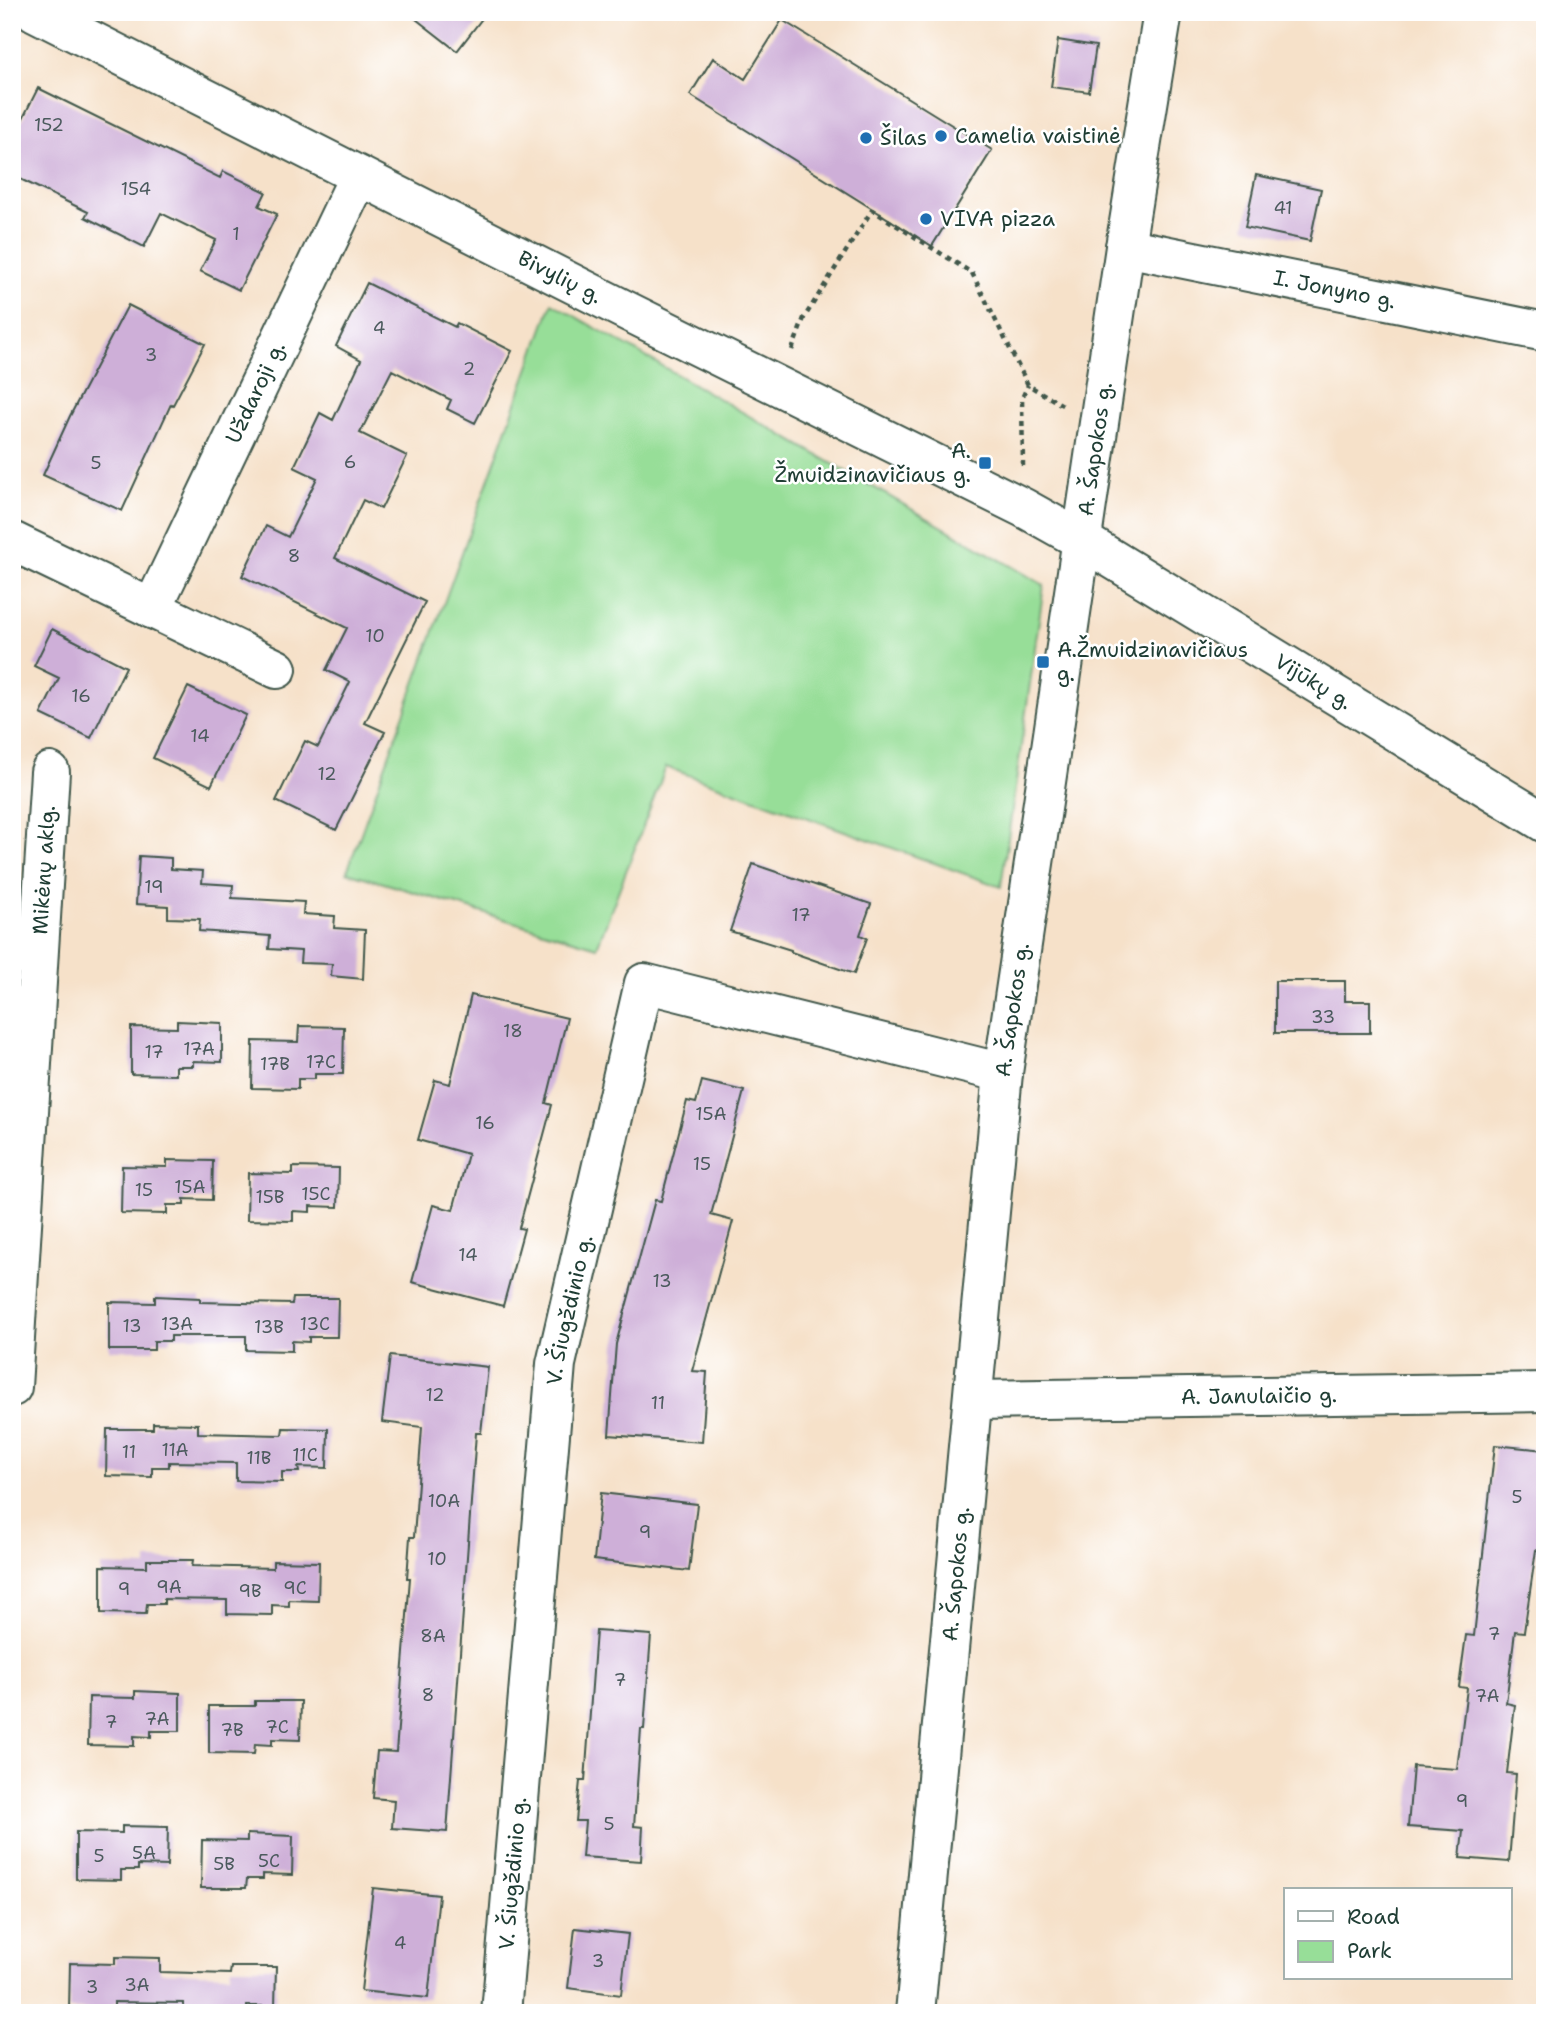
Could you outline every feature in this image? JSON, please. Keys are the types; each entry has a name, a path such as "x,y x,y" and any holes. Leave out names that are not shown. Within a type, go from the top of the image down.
{"street":[{"name":"A. Šapokos g.","path":"915,2013 1003,1073 1125,247 1163,12"},
{"name":"Bivylių g.","path":"49,15 359,176 1024,508 1083,541"},
{"name":"Uždaroji g.","path":"152,609 359,176"},
{"name":"I. Jonyno g.","path":"1125,247 1545,332"},
{"path":"12,541 276,669"},
{"name":"Vijūkų g.","path":"1083,541 1545,823"},
{"name":"Mikėnų aklg.","path":"12,1387 50,772"},
{"name":"V. Šiugždinio g.","path":"501,2013 556,1364 645,983 1003,1073"},
{"name":"A. Janulaičio g.","path":"974,1400 1545,1392"}],"path":[{"path":"778,386 804,318 872,210 972,273 1028,385 1080,416 1100,419"},
{"path":"1024,508 1022,398 1028,385"}],"green space":[{"path":"552,303 1044,585 1001,887 666,767 597,947 347,872"}],"building":[{"path":"407,12 487,12 457,51"},
{"name":"Šilas","path":"782,20 992,150 932,246 690,95 713,58 745,79"},
{"path":"1058,40 1096,46 1089,92 1051,87"},
{"path":"38,88 220,178 223,171 266,192 259,206 277,214 239,290 200,271 216,240 161,213 144,247 85,217 88,212 12,175 12,140"},
{"path":"1256,175 1321,189 1310,241 1245,227"},
{"path":"367,283 455,327 457,323 512,351 475,423 447,409 451,400 392,370 360,433 407,456 381,509 363,500 335,558 425,602 365,723 385,732 336,830 276,801 305,741 318,747 350,682 326,670 347,628 242,576 266,526 288,537 317,478 294,467 320,413 333,420 361,360 336,346"},
{"path":"128,305 205,344 173,405 171,404 122,511 43,475 70,416"},
{"path":"52,629 126,667 91,738 41,714 59,678 34,666"},
{"path":"188,687 246,715 211,786 153,758"},
{"path":"139,856 171,858 171,869 203,871 202,883 233,885 232,898 304,902 303,914 335,916 334,928 365,930 363,979 331,976 332,964 300,963 301,951 269,949 270,936 199,931 200,919 168,918 168,906 136,904"},
{"path":"753,864 871,904 860,935 867,938 854,974 730,931"},
{"path":"1275,981 1345,981 1345,1001 1370,1001 1370,1033 1275,1033"},
{"path":"471,995 567,1018 546,1103 552,1105 519,1228 524,1229 503,1306 412,1282 433,1205 453,1210 468,1154 418,1140 435,1080 450,1084"},
{"path":"177,1021 222,1023 222,1062 193,1061 193,1066 176,1066 176,1075 131,1074 131,1027 177,1028"},
{"path":"299,1026 344,1027 343,1074 315,1074 315,1079 298,1079 298,1089 252,1088 253,1041 298,1042"},
{"path":"702,1081 744,1091 711,1215 733,1221 692,1371 707,1372 702,1442 609,1435 616,1344 655,1200 661,1201 687,1101 696,1103"},
{"path":"167,1160 213,1161 212,1200 184,1199 184,1205 167,1205 167,1214 121,1213 122,1166 167,1167"},
{"path":"293,1167 339,1168 338,1207 310,1206 310,1212 293,1211 293,1221 247,1220 248,1173 293,1174"},
{"path":"155,1296 200,1298 200,1302 292,1304 293,1298 338,1298 337,1337 309,1337 309,1342 292,1341 292,1351 246,1350 246,1336 171,1336 171,1341 154,1341 154,1350 109,1350 109,1302 155,1303"},
{"path":"390,1356 488,1367 481,1433 476,1433 447,1832 392,1828 394,1800 373,1798 377,1751 396,1752 410,1578 407,1578 410,1537 414,1537 422,1427 382,1422"},
{"path":"153,1423 198,1424 198,1433 282,1435 283,1428 328,1429 327,1468 298,1467 299,1472 282,1472 282,1482 236,1481 236,1463 169,1462 169,1467 152,1467 152,1477 106,1476 107,1429 153,1429"},
{"path":"1495,1445 1545,1450 1545,1551 1536,1550 1524,1632 1515,1631 1506,1703 1515,1705 1507,1773 1516,1774 1509,1862 1460,1858 1463,1831 1408,1827 1413,1766 1457,1769 1467,1688 1459,1687 1466,1635 1474,1636"},
{"path":"601,1493 697,1504 689,1571 594,1560"},
{"path":"147,1560 193,1560 192,1566 273,1568 273,1561 319,1562 318,1601 289,1600 289,1606 272,1605 272,1615 227,1614 227,1600 164,1599 164,1604 147,1604 146,1614 101,1613 101,1566 147,1567"},
{"path":"596,1631 651,1635 634,1826 643,1827 641,1861 582,1857 585,1821 576,1821 580,1781 585,1781"},
{"path":"135,1691 180,1693 180,1731 151,1731 151,1737 134,1736 134,1746 88,1745 89,1697 135,1698"},
{"path":"255,1701 301,1701 300,1740 272,1739 272,1745 255,1744 254,1754 209,1753 209,1706 255,1706"},
{"path":"122,1826 168,1827 167,1866 138,1865 138,1870 121,1870 121,1880 76,1879 76,1832 122,1833"},
{"path":"247,1834 293,1836 292,1875 263,1874 263,1879 247,1879 246,1888 201,1888 202,1840 247,1841"},
{"path":"373,1888 439,1895 428,1998 361,1991"},
{"path":"575,1928 628,1934 621,1995 568,1988"},
{"path":"115,1957 160,1958 160,1972 230,1974 231,1967 276,1967 275,2006 247,2006 247,2011 230,2013 184,2013 184,2003 114,2002 114,2011 69,2010 70,1963 115,1964"}],"place":[{"name":"Camelia vaistinė","path":"941,136"},
{"name":"Šilas","path":"866,138"},
{"name":"VIVA pizza","path":"926,219"},
{"name":"A. Žmuidzinavičiaus g.","path":"985,463"},
{"name":"A.Žmuidzinavičiaus g.","path":"1043,662"}]}
